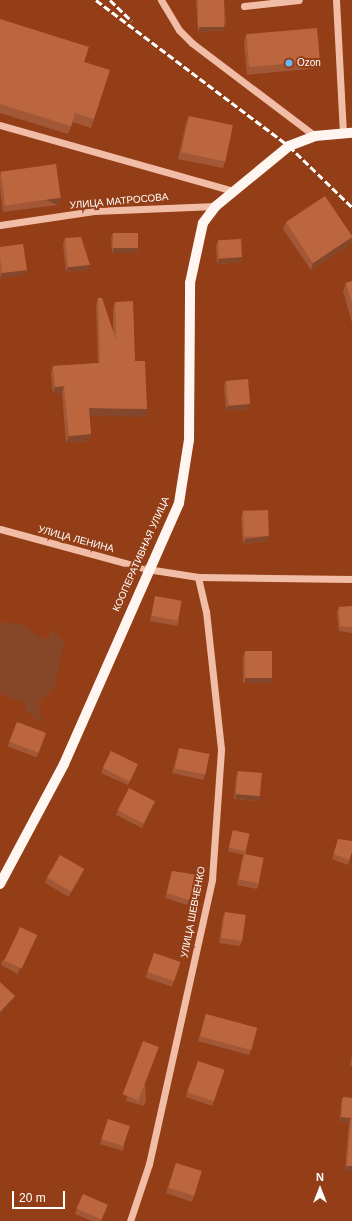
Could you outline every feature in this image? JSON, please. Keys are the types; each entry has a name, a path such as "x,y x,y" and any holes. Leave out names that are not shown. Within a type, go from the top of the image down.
{"main road":[{"name":"КООПЕРАТИВНАЯ УЛИЦА","path":"0,884 64,764 147,569 179,502 185,478 189,440 193,258 202,223 216,206 289,146 315,136 347,133"}],"street":[{"path":"161,0 179,30 192,43 315,136"},
{"path":"244,6 299,0"},
{"path":"336,0 347,133"},
{"path":"0,125 234,191"},
{"name":"УЛИЦА МАТРОСОВА","path":"0,226 94,211 216,206"},
{"name":"УЛИЦА ЛЕНИНА","path":"0,529 147,569 198,577 352,579"},
{"name":"УЛИЦА ШЕВЧЕНКО","path":"130,1221 149,1164 212,879 221,749 206,612 198,577"}],"shaded area":[{"path":"0,622 24,625 40,638 48,639 51,630 64,641 55,686 38,704 42,720 40,722 25,710 26,704 0,693"}],"building":[{"path":"198,0 224,0 224,27 198,27"},
{"path":"0,19 89,47 84,62 110,70 94,119 75,113 71,126 0,104"},
{"path":"317,28 320,61 249,67 246,34"},
{"path":"189,116 233,125 225,162 181,152"},
{"path":"56,164 61,198 5,205 1,172"},
{"path":"325,196 352,237 313,263 286,222"},
{"path":"113,233 138,233 138,248 113,248"},
{"path":"81,237 90,265 68,267 65,238"},
{"path":"241,239 242,257 219,258 218,240"},
{"path":"23,244 27,270 2,273 0,247"},
{"path":"352,281 352,303 346,283"},
{"path":"98,298 102,298 116,340 115,302 133,301 135,361 145,361 147,409 89,408 91,434 69,436 64,386 55,387 53,366 100,363"},
{"path":"248,379 250,404 228,406 226,381"},
{"path":"268,510 269,536 244,537 243,511"},
{"path":"155,596 182,601 178,620 152,616"},
{"path":"352,606 352,627 340,626 339,607"},
{"path":"245,651 272,651 272,678 245,678"},
{"path":"17,722 46,733 38,753 9,742"},
{"path":"179,748 209,754 205,775 175,769"},
{"path":"111,751 138,764 130,781 103,768"},
{"path":"238,771 262,773 260,796 236,794"},
{"path":"129,788 155,801 143,823 118,810"},
{"path":"233,830 250,834 246,851 229,848"},
{"path":"338,839 352,841 352,852 349,860 334,854"},
{"path":"244,854 264,858 259,883 239,880"},
{"path":"60,855 84,869 71,892 47,878"},
{"path":"172,871 197,875 189,900 167,893"},
{"path":"225,912 246,915 242,941 221,938"},
{"path":"20,927 37,935 22,969 4,961"},
{"path":"154,953 180,962 174,981 147,972"},
{"path":"0,982 15,996 0,1012"},
{"path":"206,1014 257,1028 251,1050 200,1036"},
{"path":"143,1041 159,1047 138,1100 123,1094"},
{"path":"198,1061 224,1070 214,1101 187,1092"},
{"path":"343,1097 352,1098 352,1166 347,1166 351,1118 341,1117"},
{"path":"108,1119 130,1126 123,1146 102,1139"},
{"path":"176,1163 202,1171 194,1196 168,1188"},
{"path":"83,1194 108,1205 101,1220 76,1209"}],"railway":[{"path":"96,0 289,146 352,207"},
{"path":"110,0 132,21"}],"place":[{"name":"Ozon","path":"289,63"}]}
